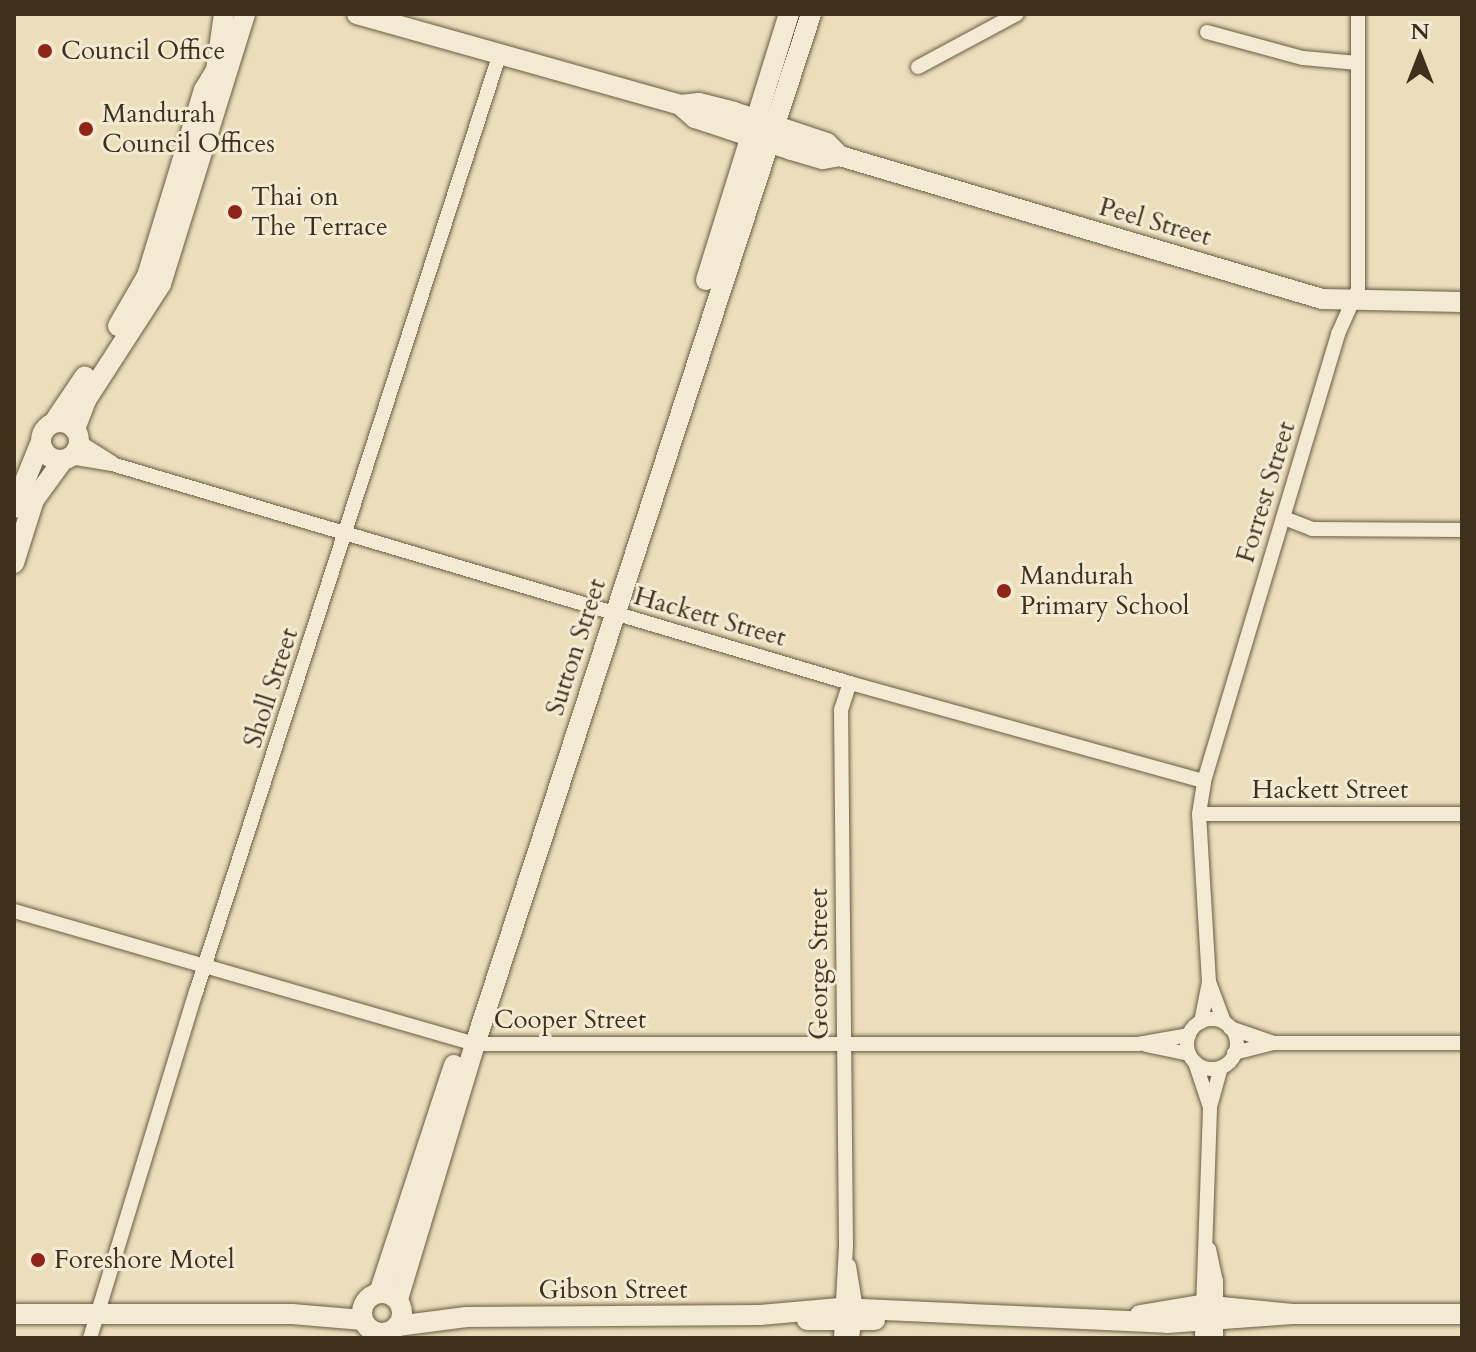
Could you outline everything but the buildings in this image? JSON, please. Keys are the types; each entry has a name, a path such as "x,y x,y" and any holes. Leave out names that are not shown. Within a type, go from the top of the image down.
{"street":[{"path":"14,508 43,430 54,422 147,276 204,90 216,70 224,14"},
{"path":"14,563 34,500 72,447 86,400 161,284 245,14"},
{"name":"Peel Street","path":"357,14 380,17 680,105 699,103 823,159 840,156 1322,299 1353,303 1462,302"},
{"name":"Sutton Street","path":"762,131 789,14"},
{"name":"Sutton Street","path":"390,1332 376,1312 468,1042 725,241 762,131 811,14"},
{"path":"918,67 1017,14"},
{"name":"Forrest Street","path":"1201,1022 1209,982 1199,814 1204,781 1338,334 1353,303 1359,272 1358,14"},
{"path":"1207,32 1303,58 1358,63"},
{"name":"Sholl Street","path":"90,1338 204,967 347,534 500,53"},
{"path":"54,422 72,447"},
{"path":"40,444 46,455 72,447"},
{"name":"Hackett Street","path":"72,447 112,464 608,612 1204,781"},
{"path":"1284,518 1312,529 1462,530"},
{"name":"George Street","path":"847,1323 841,710 850,683"},
{"name":"Hackett Street","path":"1199,814 1462,814"},
{"name":"Cooper Street","path":"16,912 468,1042 1138,1044 1189,1035"},
{"name":"Forrest Street","path":"1209,982 1227,1025"},
{"path":"1210,1107 1192,1058 1189,1035 1201,1022 1227,1025 1274,1043"},
{"path":"1227,1025 1234,1053"},
{"path":"1209,1322 1210,1107 1221,1067 1234,1053 1274,1043 1462,1043"},
{"name":"Cooper Street","path":"1138,1044 1192,1058"},
{"path":"1192,1058 1221,1067"},
{"path":"376,1312 390,1332"},
{"name":"Gibson Street","path":"14,1314 376,1312 466,1317 760,1315 847,1323 939,1313 1133,1317 1209,1322 1293,1314 1462,1314"},
{"name":"Gibson Street","path":"390,1332 466,1317"}],"place":[{"name":"Council Office","path":"45,51"},
{"name":"Mandurah Council Offices","path":"86,129"},
{"name":"Thai on The Terrace","path":"235,212"},
{"name":"Mandurah Primary School","path":"1004,591"},
{"name":"Foreshore Motel","path":"38,1260"}]}
